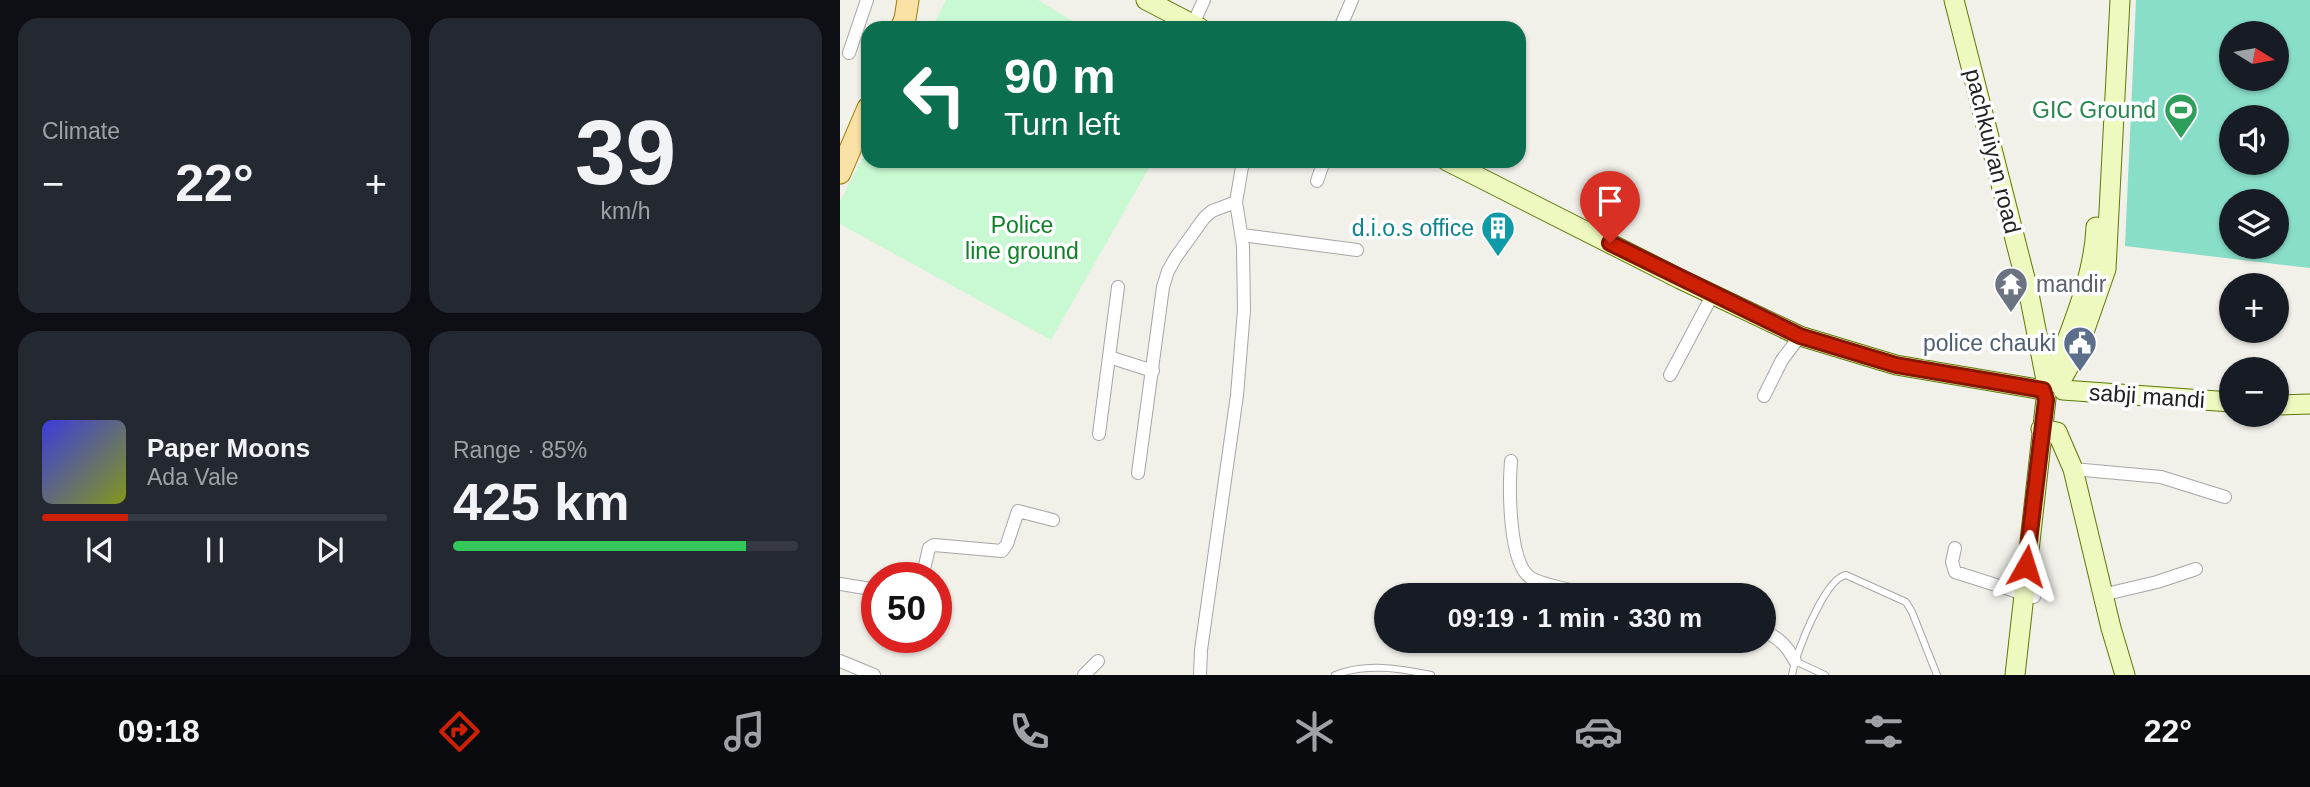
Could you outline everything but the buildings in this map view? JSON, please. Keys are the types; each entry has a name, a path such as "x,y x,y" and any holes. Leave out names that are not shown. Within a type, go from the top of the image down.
{"main road":[{"path":"905,16 920,0"},
{"path":"1146,0 1186,21"},
{"name":"pachkuiyan road","path":"1954,0 2052,391"},
{"path":"2107,132 2108,0"},
{"path":"2015,675 2029,595 2052,391 2089,279 2099,268 2095,244 2120,0"},
{"path":"840,173 861,124"},
{"name":"sabji mandi","path":"1461,168 1800,336 1896,365 2052,391 2219,401"},
{"path":"2289,405 2310,404"},
{"path":"2046,430 2057,432 2073,469 2102,595 2125,675"},
{"path":"2027,675 2029,595"}],"street":[{"path":"849,53 867,0"},
{"path":"1198,21 1204,0"},
{"path":"1343,21 1352,0"},
{"path":"1200,675 1201,650 1237,395 1244,310 1242,235 1236,202 1242,168"},
{"path":"1317,181 1322,168"},
{"path":"1138,473 1163,287 1168,271 1204,218 1212,211 1236,202"},
{"path":"1242,235 1357,250"},
{"path":"1099,434 1118,287"},
{"path":"1670,375 1713,294"},
{"path":"1764,397 1782,360 1800,336"},
{"path":"1109,358 1153,370"},
{"path":"1511,461 1510,510 1522,567 1531,578 1550,583"},
{"path":"2073,469 2161,477 2225,497"},
{"path":"926,562 929,548 934,545 1002,551 1018,511 1054,520"},
{"path":"1955,548 1952,562 1952,570 1955,572 2029,595"},
{"path":"2102,595 2157,582 2196,569"},
{"path":"840,584 861,587"},
{"path":"1776,638 1788,648 1795,661"},
{"path":"840,661 874,675"},
{"path":"1084,675 1098,661"}],"lane":[{"path":"1791,675 1812,618 1837,579 1846,575 1906,602 1937,675"},
{"path":"1795,661 1825,675"},
{"path":"1335,675 1370,667 1399,668 1431,675"}],"green space":[{"path":"946,0 1038,0 1072,21 936,21"},
{"name":"GIC Ground","path":"2136,0 2310,0 2310,268 2234,259 2289,259 2289,189 2219,189 2219,257 2125,246"},
{"name":"Police line ground","path":"861,161 861,168 1149,168 1051,340 840,224 840,201"}],"place":[{"name":"GIC Ground","path":"2181,140"},
{"name":"d.i.o.s office","path":"1498,258"},
{"name":"mandir","path":"2011,314"},
{"name":"police chauki","path":"2080,373"}],"route":[{"path":"1610,243 1800,336 1896,365 2043,390 2046,400 2026,566"}]}
